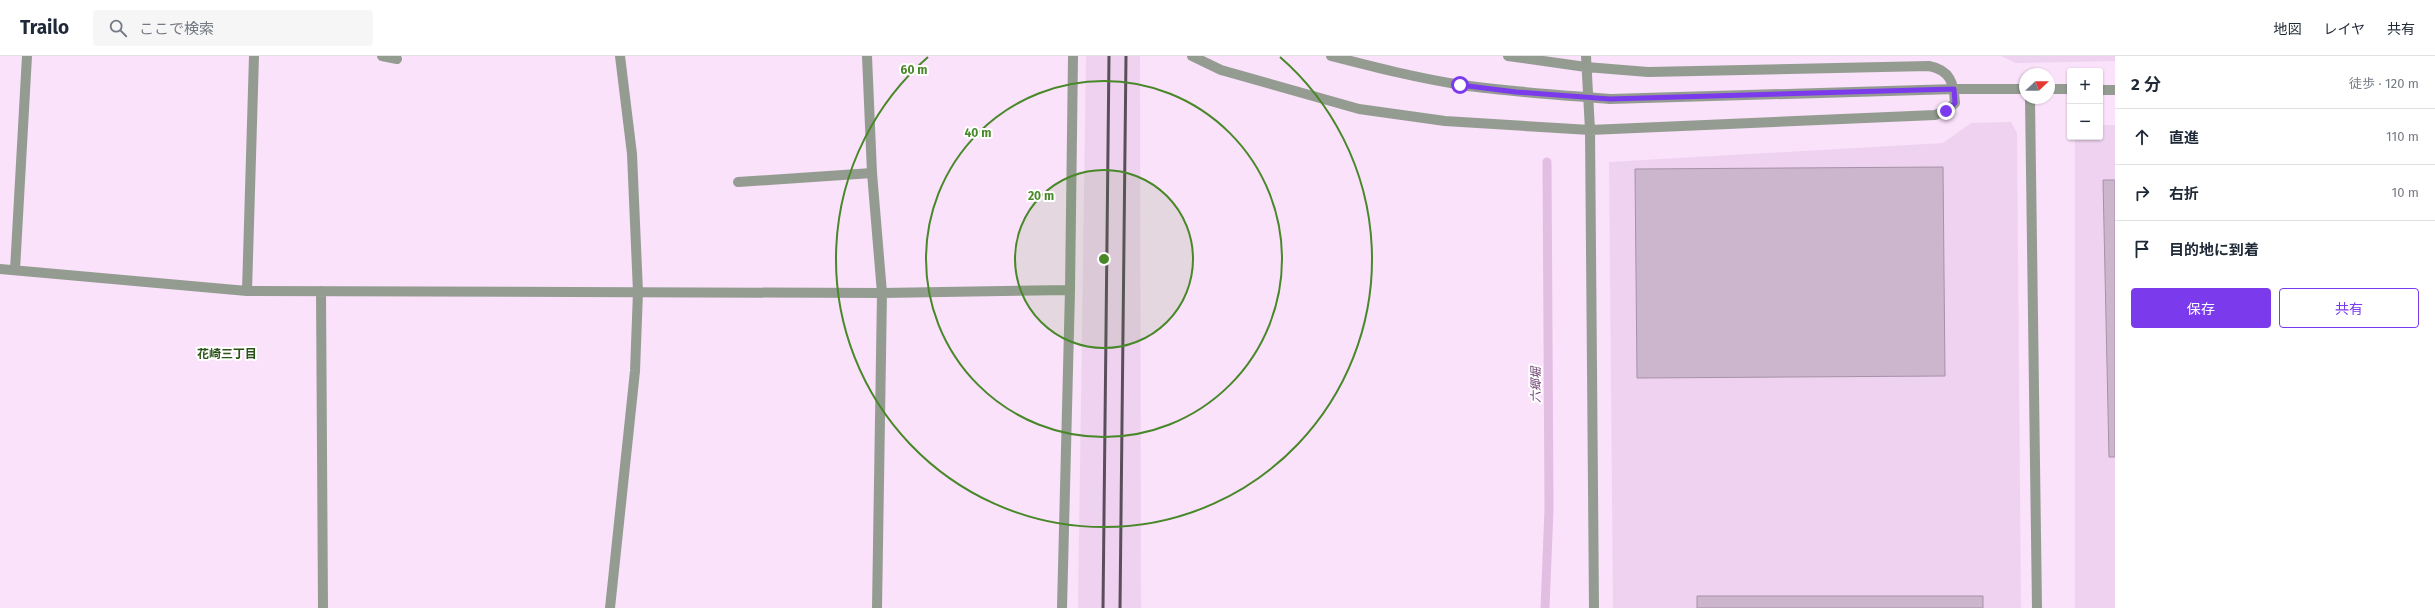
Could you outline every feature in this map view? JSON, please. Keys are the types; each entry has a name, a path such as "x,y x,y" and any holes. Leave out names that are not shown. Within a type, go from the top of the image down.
{"street":[{"path":"14,270 27,56"},
{"path":"247,291 254,56"},
{"path":"382,56 397,59"},
{"path":"610,608 635,371 638,292 632,154 620,56"},
{"path":"867,56 872,173 882,293 877,608"},
{"path":"1062,608 1070,290 1073,56"},
{"path":"1192,56 1221,70 1359,109 1445,121 1590,130 1935,115 1946,111 1955,103 1954,89 1950,78 1941,68 1929,66 1648,72 1586,67 1512,56"},
{"path":"1331,56 1388,71 1460,85 1516,92 1610,99 1954,89 2019,89"},
{"path":"1586,56 1590,130 1594,608"},
{"path":"2055,89 2067,89"},
{"path":"2103,90 2115,90"},
{"path":"2030,104 2037,608"},
{"path":"738,182 872,173"},
{"path":"0,269 247,291 882,293 1070,290"},
{"path":"321,291 323,608"}],"shaded area":[{"path":"1086,56 1140,56 1141,608 1078,608"},
{"path":"2001,56 2115,56 2115,61 2016,63"},
{"path":"2011,122 2017,133 2021,608 1613,608 1609,162 1943,143 1971,123"},
{"path":"2103,125 2115,125 2115,608 2075,608 2075,140 2103,140"}],"building":[{"path":"1943,167 1945,376 1637,378 1635,169"},
{"path":"2103,180 2115,180 2115,457 2109,457"},
{"path":"1697,596 1983,596 1983,608 1697,608"}],"waterway":[{"name":"六郷堀","path":"1545,608 1549,509 1547,162"}],"railway":[{"path":"1103,608 1109,56"},
{"path":"1120,608 1126,56"}],"district":[{"name":"花崎三丁目","path":"227,354"}],"route":[{"path":"1460,85 1516,92 1610,99 1954,89 1955,103 1946,111"}]}
